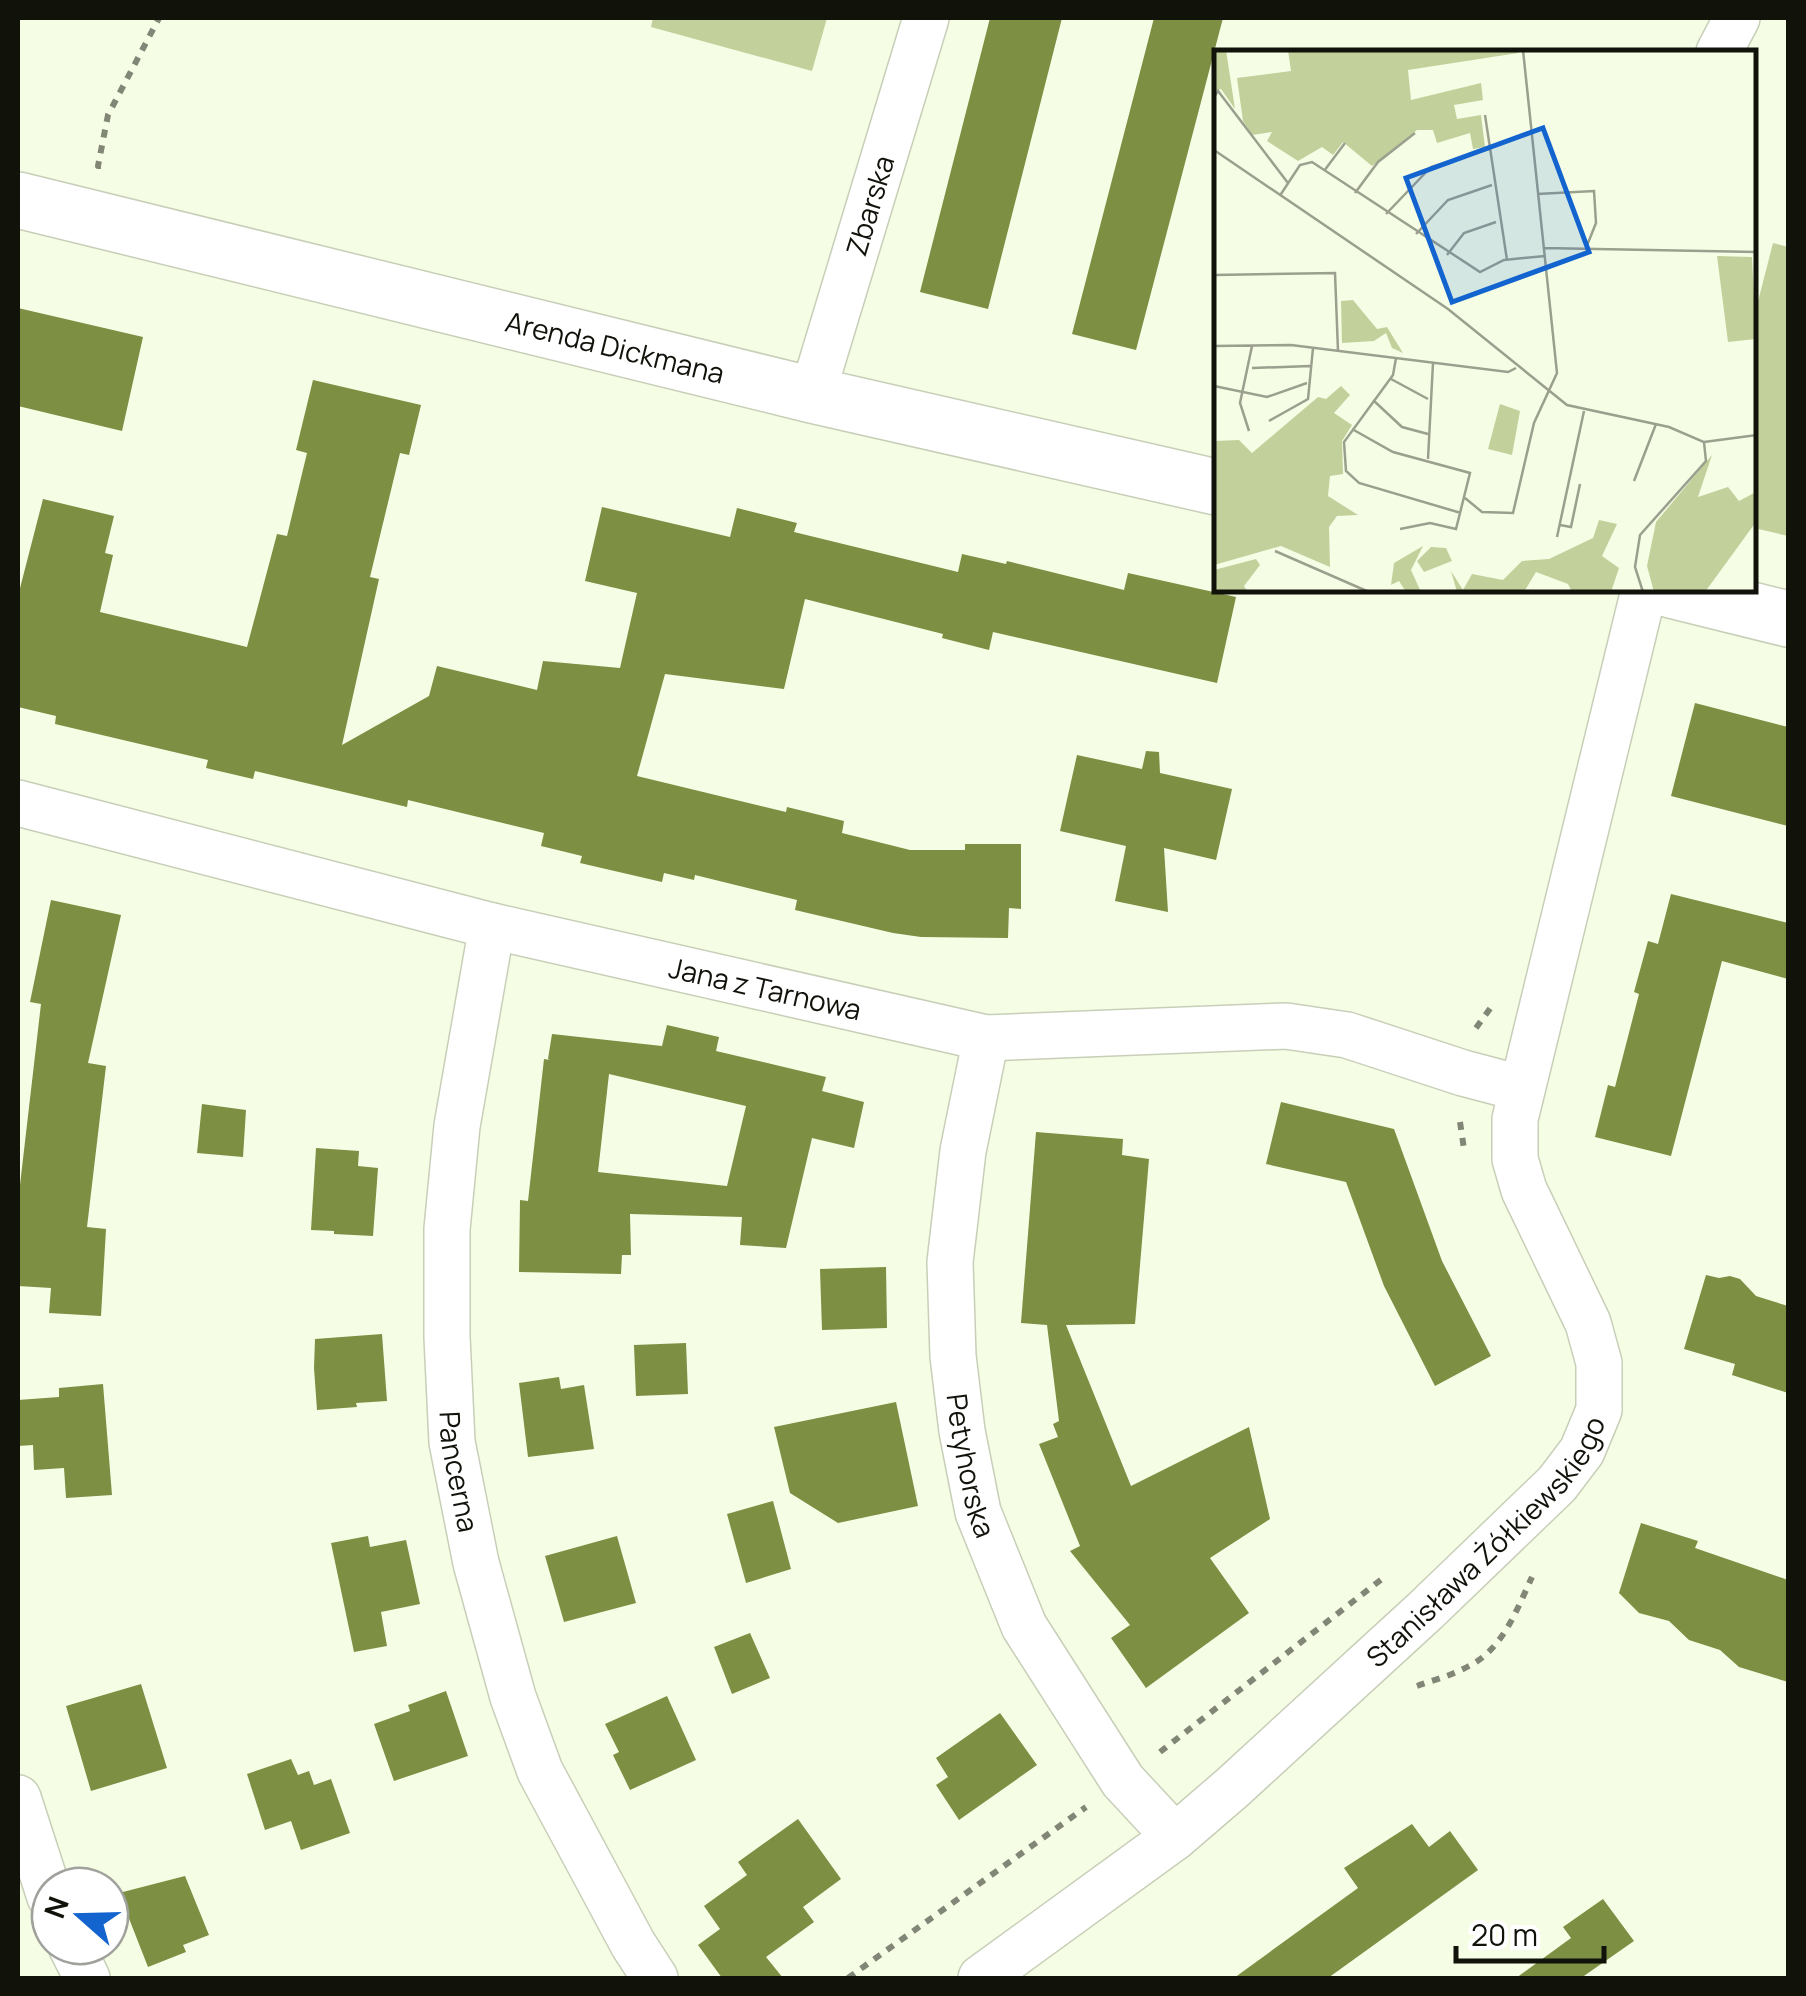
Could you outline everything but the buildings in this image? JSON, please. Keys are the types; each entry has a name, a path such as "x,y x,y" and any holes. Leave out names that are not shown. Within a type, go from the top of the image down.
{"street":[{"name":"Zbarska","path":"812,395 926,18"},
{"path":"1720,50 1738,18"},
{"name":"Arenda Dickmana","path":"18,200 812,395 1214,487"},
{"name":"Stanisława Żółkiewskiego","path":"981,1978 1175,1837 1232,1788 1438,1598 1556,1484 1582,1452 1599,1410 1599,1363 1588,1324 1524,1190 1515,1160 1514,1119 1644,592"},
{"path":"1680,592 1788,619"},
{"name":"Jana z Tarnowa","path":"18,804 492,926 986,1038 1286,1026 1346,1035 1520,1088"},
{"name":"Pancerna","path":"492,926 456,1126 447,1230 446,1337 452,1442 476,1563 513,1697 540,1771 655,1978"},
{"name":"Petyhorska","path":"986,1038 963,1150 950,1262 953,1356 978,1512 1024,1626 1122,1781 1175,1837"},
{"path":"18,1798 40,1866"}],"path":[{"path":"98,166 108,115 159,18"},
{"path":"1466,1155 1456,1103 1474,1030 1492,1006"},
{"path":"848,1978 1122,1781 1402,1564"},
{"path":"1410,1688 1471,1666 1491,1649 1512,1620 1533,1574"}],"green space":[{"path":"653,18 827,18 812,71 651,27"},
{"path":"1773,243 1788,247 1788,536 1756,528 1756,309"}]}
